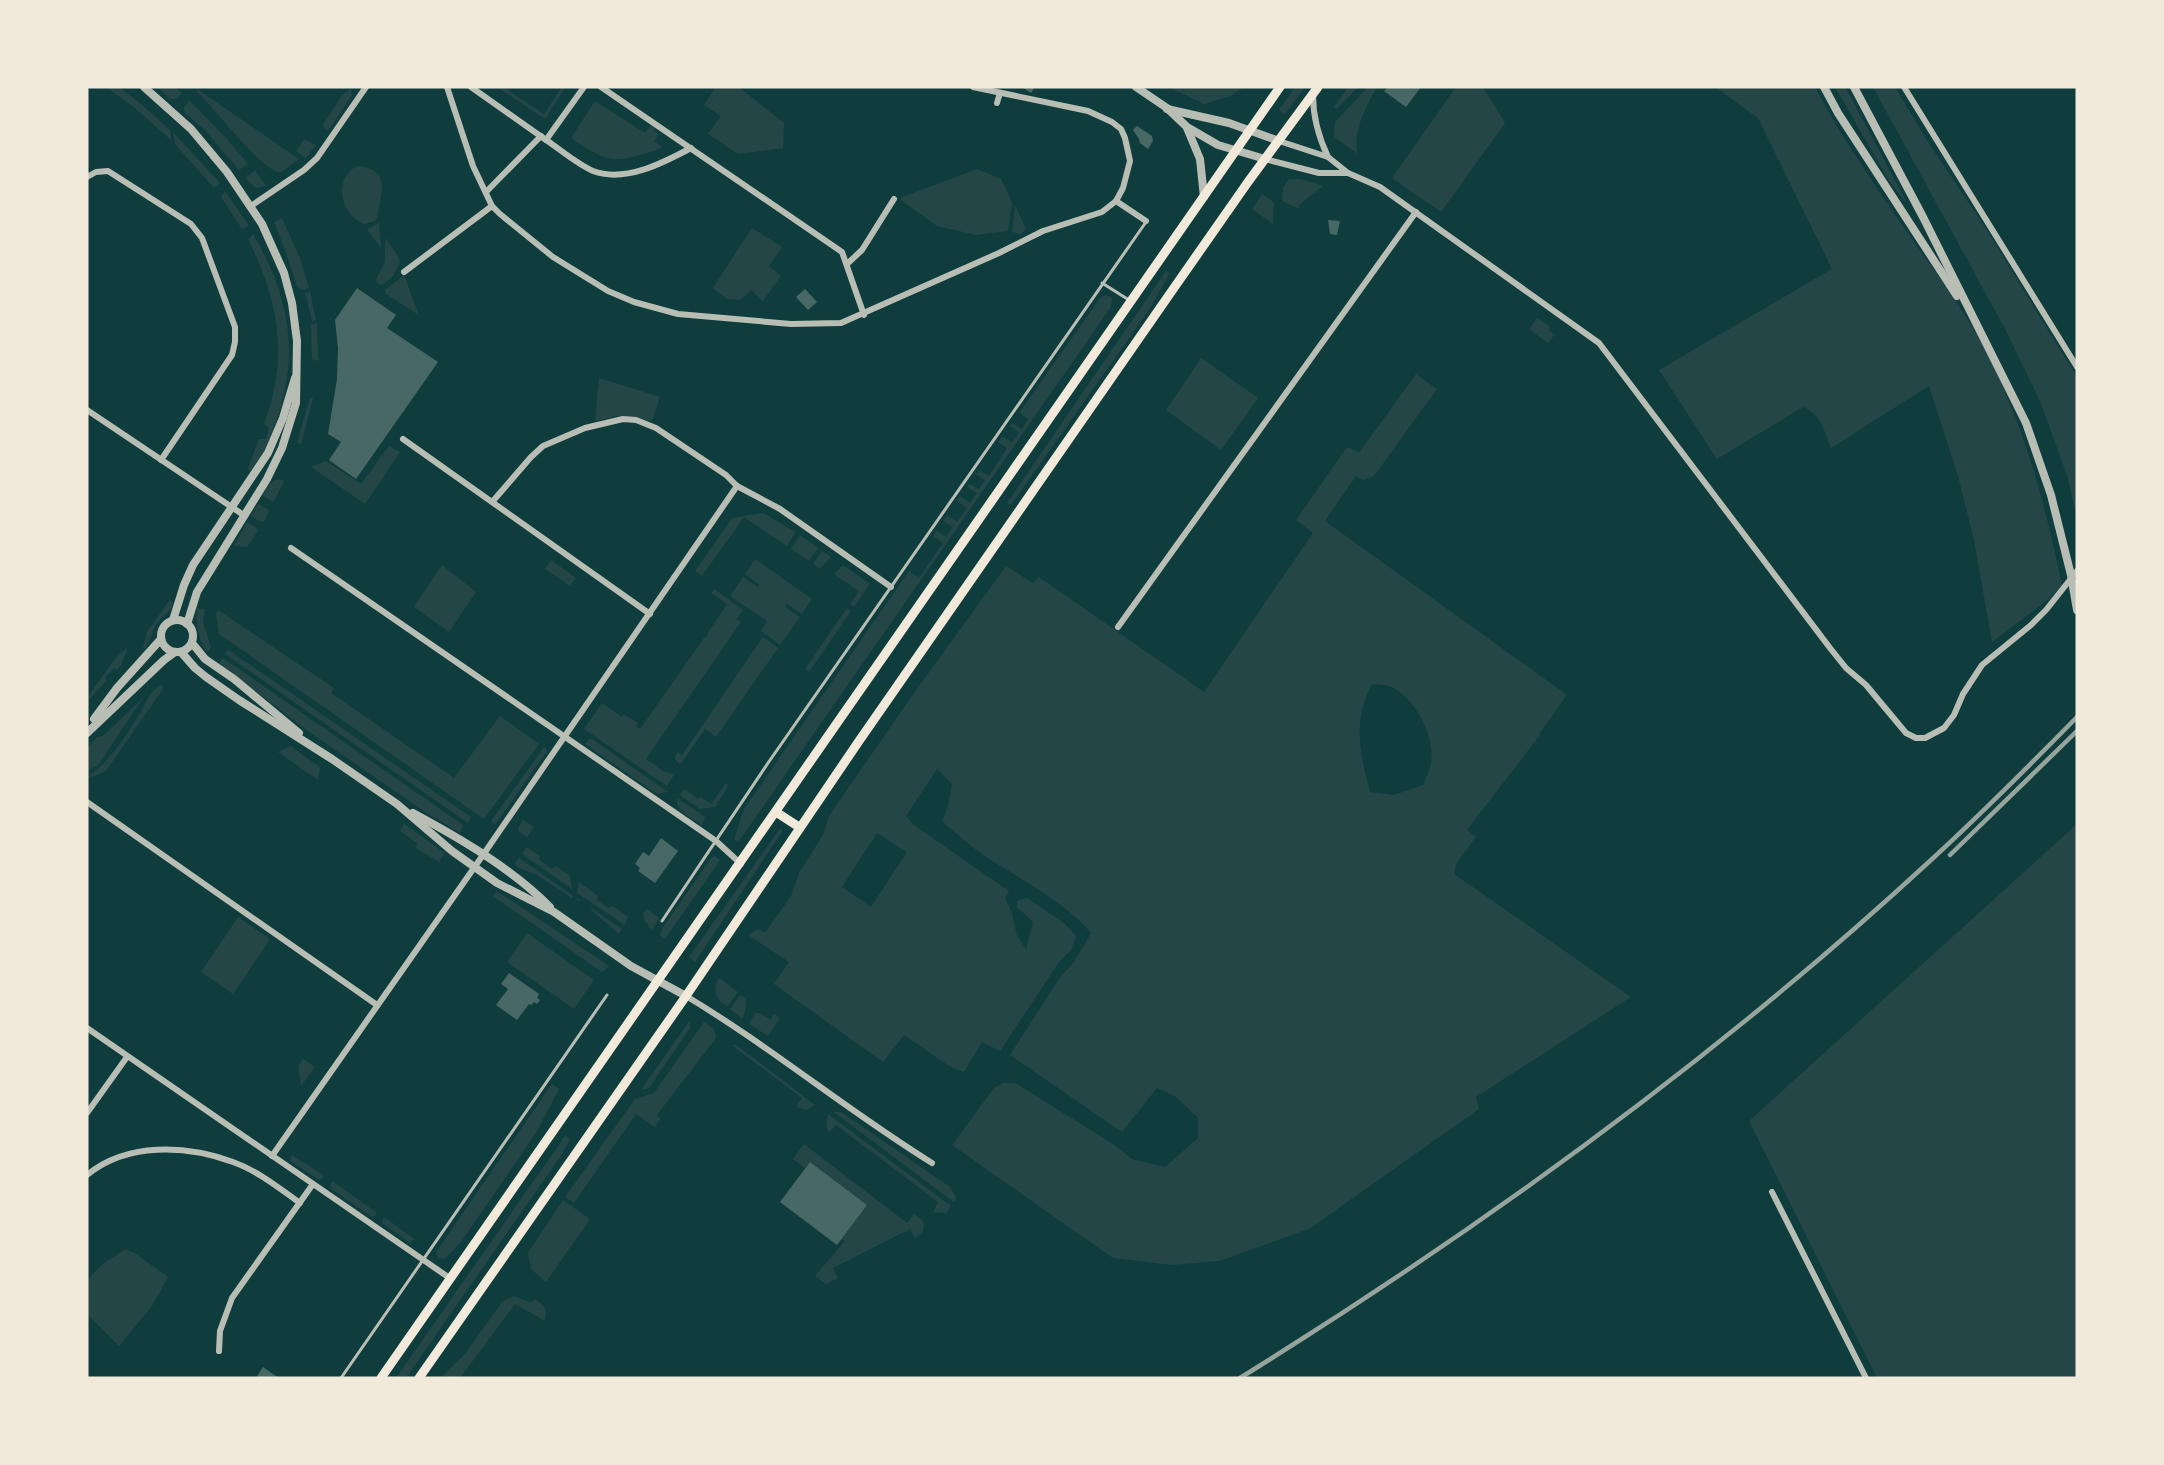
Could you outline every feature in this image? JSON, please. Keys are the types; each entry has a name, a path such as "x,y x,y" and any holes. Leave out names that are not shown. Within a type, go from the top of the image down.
{"main road":[{"path":"381,1378 1280,87"},
{"path":"419,1378 1265,159 1316,91"},
{"path":"776,812 799,828"}],"street":[{"path":"144,87 191,129 227,172 262,224 279,263 292,303 297,341 296,403 282,448 267,479 197,592 188,624"},
{"path":"251,206 304,170 317,158 366,87"},
{"path":"447,87 474,166 492,206 521,233 553,257 608,291 661,310 678,314 791,324 841,323 864,315 1043,231 1102,212 1116,201 1123,188 1130,161 1125,138 1120,129 1101,116 1088,111 973,87"},
{"path":"471,87 588,168 612,175 619,175 668,160 691,148"},
{"path":"487,191 544,138 584,87"},
{"path":"601,87 842,252 864,315"},
{"path":"1136,87 1167,108 1187,127 1218,145 1319,173 1348,172"},
{"path":"1824,87 1838,113 1981,331"},
{"path":"1854,87 1981,331 2026,423 2051,495 2071,575 2077,610"},
{"path":"1904,87 2077,367"},
{"path":"1316,91 1313,117 1318,136 1328,157"},
{"path":"997,103 1000,93"},
{"path":"1167,108 1250,130 1328,157 1348,172 1380,187 1599,343 1830,648 1906,733 1916,738 1926,738 1944,728 1954,715 1963,694 1982,664 2046,610 2077,571"},
{"path":"1187,127 1200,159 1204,197"},
{"path":"87,177 96,172 108,171 191,224 202,238 235,327 232,355 161,459"},
{"path":"848,264 862,250 894,199"},
{"path":"1116,201 1146,221"},
{"path":"404,272 492,206"},
{"path":"1118,627 1416,212"},
{"path":"296,375 274,441 188,575 173,620 162,629 161,639 166,648 178,652 195,668 239,700 332,759 397,804 497,884 554,912 631,966 719,1017 873,1125 932,1163"},
{"path":"87,410 244,516"},
{"path":"493,501 543,446 585,428 623,419 636,420 656,428 726,475 737,486 780,509 891,587"},
{"path":"403,439 650,614"},
{"path":"272,1156 737,486"},
{"path":"291,548 716,841 741,864"},
{"path":"173,620 180,620 188,624 192,631 192,643 205,659 234,679 332,759"},
{"path":"87,730 117,688 161,639"},
{"path":"87,730 164,660 192,643"},
{"path":"87,802 377,1005"},
{"path":"397,804 461,839 532,890 554,912"},
{"path":"87,1028 451,1279"},
{"path":"87,1113 127,1057"},
{"path":"87,1175 99,1165 137,1151 160,1149 198,1153 244,1167 264,1177 300,1203"},
{"path":"219,1351 220,1331 232,1298 313,1184"},
{"path":"1772,1192 1866,1378"}],"lane":[{"path":"662,921 768,763 1146,221"},
{"path":"1102,283 1131,301"},
{"path":"341,1378 607,995"}],"shaded area":[{"path":"106,87 119,87 141,104 170,130 172,141 135,108"},
{"path":"157,87 175,87 182,93 177,99 170,99"},
{"path":"497,87 503,87 544,114 562,87 566,87 545,119"},
{"path":"716,87 739,87 784,123 783,148 738,154 708,134 721,116 704,105"},
{"path":"1168,87 1244,87 1231,96 1204,104"},
{"path":"1295,87 1305,87 1285,114 1279,110"},
{"path":"1348,87 1358,87 1337,109 1334,107"},
{"path":"1368,87 1377,87 1358,128 1358,154 1334,137 1335,122"},
{"path":"1456,87 1483,87 1505,123 1441,212 1392,178"},
{"path":"1715,87 1815,87 1840,132 1953,297 1993,365 2018,425 2039,488 2062,585 2049,599 1992,642 1974,540 1958,476 1929,386 1831,448 1818,419 1803,407 1717,459 1659,370 1832,269 1758,118"},
{"path":"1835,87 1845,87 1905,202 1889,181"},
{"path":"1873,87 1895,87 2077,377 2077,519 2067,475 2039,399 2005,329"},
{"path":"197,89 299,159 280,173 271,169 250,150 197,92"},
{"path":"351,89 352,95 328,131 322,126 343,94"},
{"path":"189,100 248,164 239,170 203,128 185,113 184,107"},
{"path":"595,101 645,133 651,125 656,128 654,131 659,134 654,141 662,147 632,157 613,159 595,153 571,138"},
{"path":"173,132 220,183 214,188 175,144"},
{"path":"304,139 316,145 306,158 296,151"},
{"path":"357,166 373,170 381,179 382,185 376,219 364,224 350,213 342,196 344,179"},
{"path":"977,169 1001,179 1012,202 1008,231 976,235 937,226 901,200 902,197"},
{"path":"255,170 266,186 256,188 245,178"},
{"path":"1289,179 1300,179 1323,186 1299,205 1299,209 1282,201 1283,188"},
{"path":"225,191 249,226 242,229 221,197"},
{"path":"1262,194 1274,202 1273,224 1252,209"},
{"path":"1015,205 1026,229 1021,234 1012,232"},
{"path":"282,218 300,258 309,288 303,290 297,287 274,222"},
{"path":"379,223 381,248 367,229"},
{"path":"752,228 782,247 769,266 781,276 763,301 751,290 740,300 727,299 713,288"},
{"path":"253,234 276,281 288,328 289,352 282,401 274,427 261,457 249,471 248,468 259,439 266,439 269,428 264,424 272,400 278,353 273,307 259,262 248,239"},
{"path":"385,238 400,262 393,276 382,285 377,283 376,279 385,262"},
{"path":"1166,271 1170,273 1149,310 1011,505 1007,503"},
{"path":"404,275 417,314 386,294 385,290"},
{"path":"310,291 316,320 312,321 305,293"},
{"path":"1106,295 1112,298 1111,307 739,841 735,840 744,809 909,571 919,578 943,543 933,536 937,531 946,537 953,527 943,521 947,515 957,522 967,508 957,501 960,496 970,503 977,493 967,487 969,484 979,489 985,480 976,474 979,470 989,476 1007,448 998,442 1002,436 1012,442 1019,433 1009,426 1012,423 1022,429 1028,419 1019,413 1100,298"},
{"path":"1537,318 1550,327 1549,331 1555,334 1548,343 1529,329"},
{"path":"317,323 318,361 312,359 311,325"},
{"path":"1201,358 1258,398 1221,450 1166,410"},
{"path":"1416,374 1437,389 1374,476 1363,480 1356,476 1325,521 1567,695 1540,735 1467,830 1476,837 1456,864 1454,874 1631,997 1476,1097 1479,1109 1309,1229 1219,1261 1172,1265 1113,1258 952,1145 994,1088 1003,1083 1015,1083 1113,1144 1132,1159 1165,1167 1198,1138 1198,1118 1176,1097 1157,1088 1122,1132 1010,1055 1061,976 1074,962 1091,933 1067,910 982,854 942,821 948,806 952,784 937,769 906,816 915,826 1009,891 1005,898 1012,913 1017,936 1026,949 1033,922 1017,907 1017,901 1027,898 1065,924 1076,936 1071,950 1059,962 1000,1051 982,1042 964,1072 949,1066 904,1035 883,1062 774,984 789,962 748,935 758,929 765,933 791,896 799,873 823,835 829,816 1006,566 1033,583 1039,577 1204,692 1313,533 1296,520 1347,447 1359,453","holes":["1372,684 1389,686 1408,699 1422,719 1430,741 1431,762 1423,785 1394,795 1370,792 1363,764 1360,725 1362,711","877,833 907,852 871,907 842,887"]},
{"path":"599,378 660,397 652,421 617,416 595,421"},
{"path":"310,398 313,398 301,445 297,442"},
{"path":"389,446 400,452 365,504 311,467 326,461 361,484"},
{"path":"279,479 284,481 274,501 262,496 270,483"},
{"path":"258,504 269,510 264,522 251,516"},
{"path":"763,513 796,532 787,546 744,517 702,576 695,571 732,518"},
{"path":"247,522 256,527 258,531 247,547 234,546"},
{"path":"800,535 818,548 809,561 791,549"},
{"path":"822,551 831,557 820,569 813,564"},
{"path":"755,559 812,599 802,614 787,604 785,607 800,617 780,645 761,631 767,621 730,596 743,577 758,587 759,585 745,574"},
{"path":"551,560 576,578 570,586 545,569"},
{"path":"442,565 476,592 449,632 414,607"},
{"path":"843,565 870,584 854,607 850,604 859,591 834,574"},
{"path":"714,589 743,610 737,619 741,622 646,759 663,771 674,775 667,786 584,729 602,703 622,717 624,714 638,723 636,726 640,729 706,638 727,604 711,593"},
{"path":"169,601 173,602 171,609 156,625 144,650 147,632"},
{"path":"197,608 205,609 203,622 211,647 207,653 198,631"},
{"path":"847,608 851,611 809,672 805,669"},
{"path":"218,610 334,688 331,693 454,778 500,716 539,744 484,819 219,634 216,613"},
{"path":"763,637 778,648 716,737 705,729 680,765 675,759 677,752 682,755"},
{"path":"128,646 121,666 117,670 114,668 105,678 107,680 87,702 87,698 114,660"},
{"path":"227,651 471,817 468,823 225,654"},
{"path":"223,658 463,825 460,833 431,816 308,731 219,663"},
{"path":"162,684 163,689 106,771 87,779 118,747 152,692"},
{"path":"143,698 98,765 87,771 87,749 97,737 103,736"},
{"path":"589,739 668,792 657,794 585,744"},
{"path":"290,746 320,767 318,780 278,752"},
{"path":"544,747 548,750 495,825 491,821"},
{"path":"726,783 729,785 715,807 700,809 680,795 684,789 698,799 700,797 711,804"},
{"path":"677,798 705,817 702,825 681,811"},
{"path":"523,820 534,827 527,837 519,832 518,828"},
{"path":"404,824 445,853 439,862 416,848 417,843 400,831"},
{"path":"2077,824 2077,1378 1877,1378 1749,1121"},
{"path":"781,827 782,832 695,962 689,957"},
{"path":"526,848 540,856 539,860 552,869 556,866 570,876 572,889 522,854"},
{"path":"715,856 720,860 665,939 660,935 663,927 712,857"},
{"path":"519,858 572,895 572,898 537,875 517,867 515,863"},
{"path":"579,882 598,896 597,900 608,908 613,906 628,917 625,925 577,893"},
{"path":"497,891 609,966 602,972 493,896"},
{"path":"592,908 622,929 619,934 591,910"},
{"path":"647,909 659,918 652,930 644,920 643,913"},
{"path":"238,917 270,939 233,994 201,972"},
{"path":"527,933 594,980 574,1009 507,962"},
{"path":"719,978 738,992 728,1006 716,995"},
{"path":"740,995 746,999 742,1018 730,1009"},
{"path":"755,1013 760,1013 770,1020 774,1014 780,1018 768,1036 749,1024"},
{"path":"690,1020 690,1028 649,1088 641,1090"},
{"path":"704,1022 714,1029 716,1038 657,1115 660,1119 655,1127 636,1114 574,1203 565,1197 635,1099 654,1093"},
{"path":"735,1044 815,1105 806,1110 796,1107 802,1098 733,1046"},
{"path":"303,1059 315,1067 301,1086 298,1066"},
{"path":"552,1084 559,1089 536,1133 461,1242 445,1259 438,1258 436,1252"},
{"path":"834,1112 841,1112 950,1187 956,1197 954,1202"},
{"path":"828,1114 951,1206 946,1213 933,1212 938,1202 836,1125 829,1133 826,1125"},
{"path":"565,1136 570,1139 562,1154 406,1378 396,1378"},
{"path":"804,1144 907,1223 914,1214 922,1220 923,1231 915,1239 910,1229 833,1268 838,1278 826,1284 815,1276 845,1241 841,1239 867,1205 810,1162 805,1168 793,1159"},
{"path":"292,1155 323,1175 323,1178 319,1180 290,1161"},
{"path":"332,1181 376,1212 376,1215 372,1217 330,1188"},
{"path":"563,1200 590,1219 546,1282 531,1269 528,1253"},
{"path":"383,1218 414,1239 410,1243 382,1223"},
{"path":"126,1249 168,1277 152,1306 119,1346 87,1314 87,1280 104,1263"},
{"path":"514,1296 531,1303 535,1299 544,1306 545,1321 515,1304 460,1378 440,1378 464,1355 503,1301"}],"building":[{"path":"1022,87 1035,87 1031,93"},
{"path":"1388,87 1421,87 1406,107 1384,91"},
{"path":"1137,126 1152,136 1153,141 1148,149 1140,143 1133,130"},
{"path":"1328,220 1340,221 1337,235 1330,234"},
{"path":"357,288 396,315 387,328 438,362 356,479 329,460 341,442 328,434 337,379 338,348 335,320"},
{"path":"805,289 817,302 808,310 796,297"},
{"path":"661,838 678,851 655,883 638,871 640,868 635,864 643,852 649,856"},
{"path":"509,973 539,994 537,998 540,1000 537,1004 534,1002 529,1004 517,1020 496,1005 508,989 501,984"},
{"path":"810,1162 867,1205 837,1245 780,1202"},
{"path":"263,1367 273,1374 279,1378 256,1378"}],"railway":[{"path":"1240,1378 1422,1260 1511,1199 1684,1070 1851,932 1968,825 2077,717"},
{"path":"1950,855 2077,731"}]}
